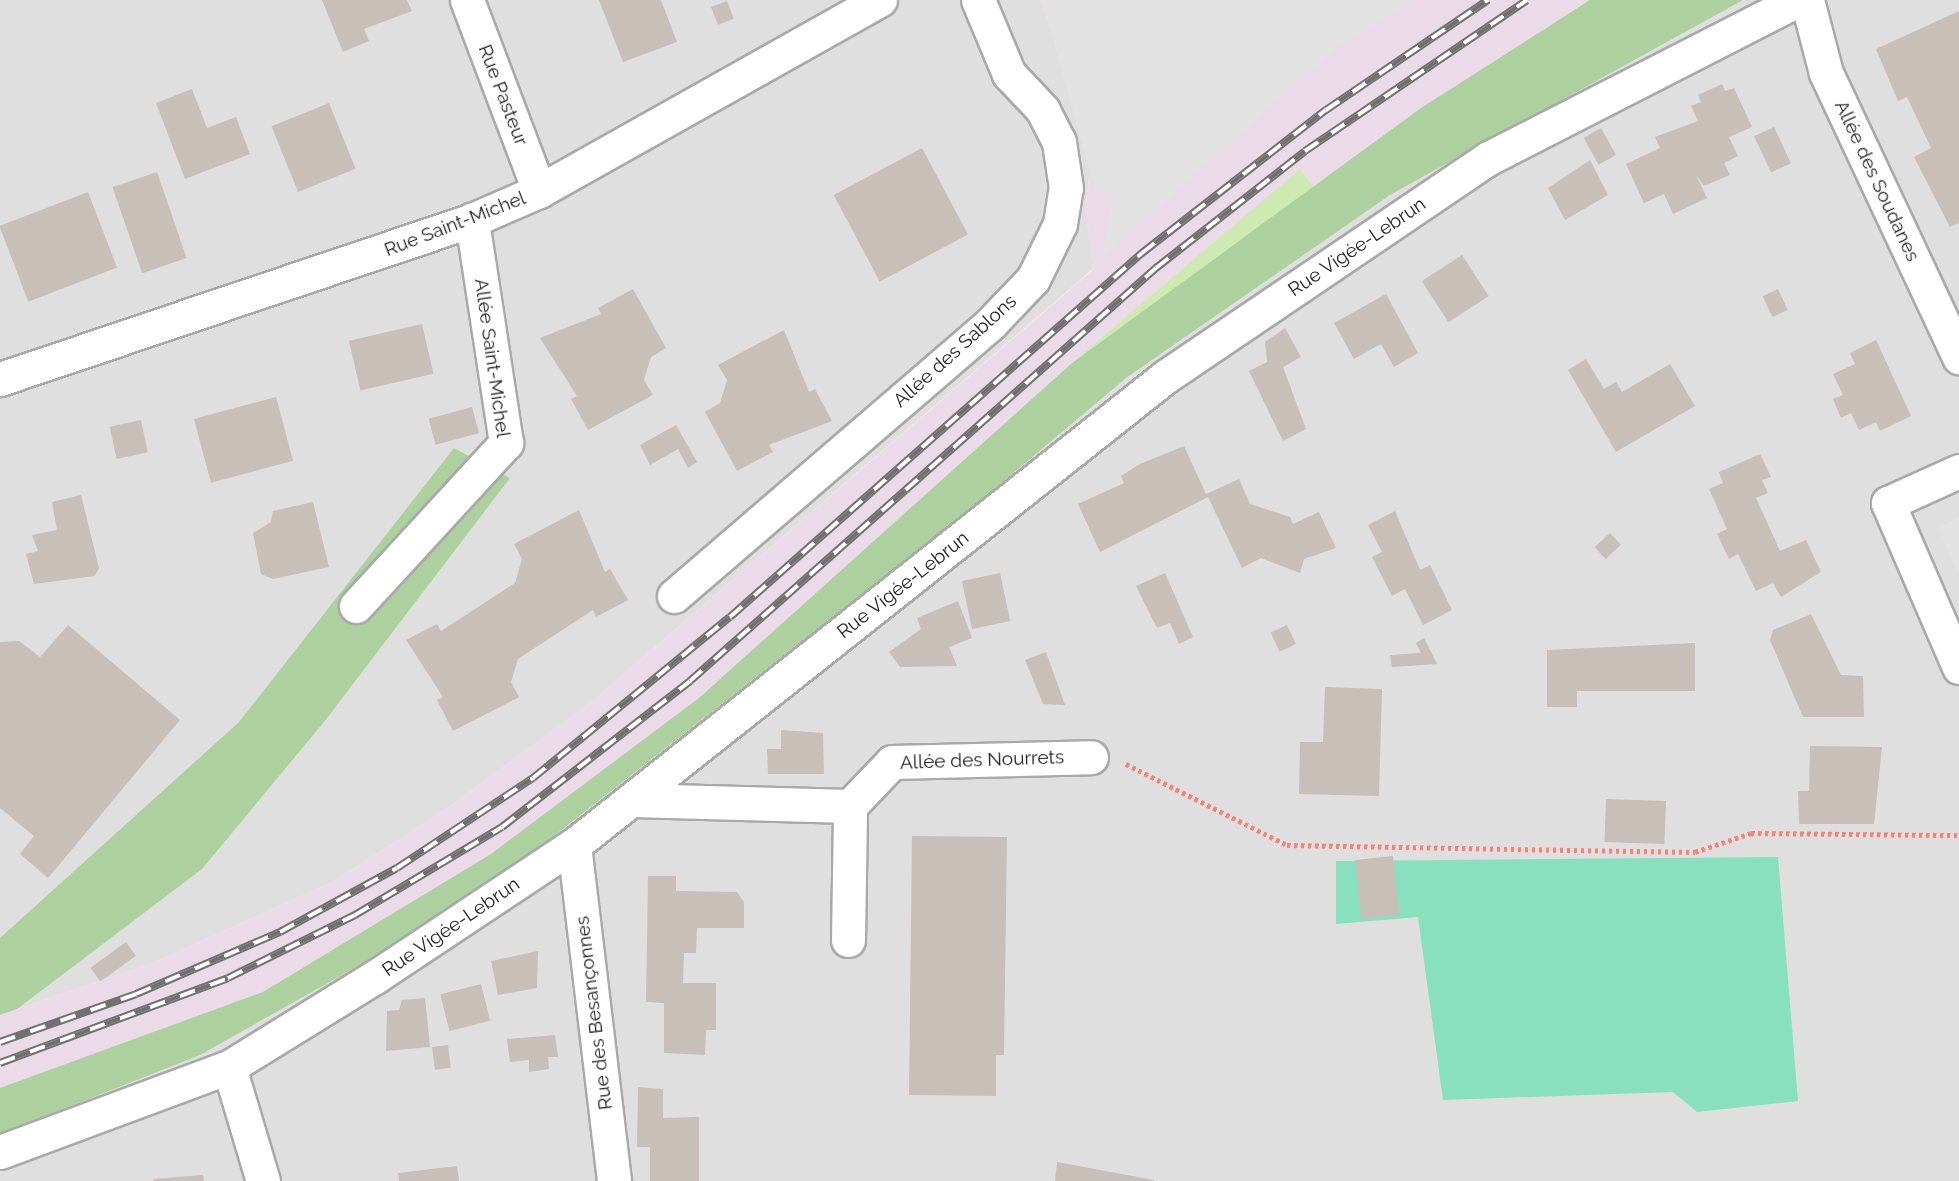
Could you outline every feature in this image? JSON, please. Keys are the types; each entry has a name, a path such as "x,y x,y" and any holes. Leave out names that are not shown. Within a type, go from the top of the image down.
{"street":[{"name":"Rue Pasteur","path":"467,0 539,191"},
{"name":"Rue Saint-Michel","path":"0,379 472,220 539,191 880,0"},
{"name":"Allée des Sablons","path":"674,596 990,324 1033,279 1060,224 1066,188 1059,142 1043,110 1009,74 978,0"},
{"name":"Rue Vigée-Lebrun","path":"0,1152 229,1067 574,845 1165,377 1489,158 1798,0"},
{"name":"Allée des Soudanes","path":"1807,0 1826,73 1959,357"},
{"name":"Allée Saint-Michel","path":"356,606 506,443 472,220"},
{"path":"1959,471 1888,503 1959,667"},
{"name":"Allée des Nourrets","path":"850,806 891,762 1091,757"},
{"path":"632,800 850,806 848,940"},
{"name":"Rue des Besançonnes","path":"574,845 614,1181"},
{"path":"229,1067 263,1181"}],"path":[{"path":"1091,757 1144,768 1212,813 1287,845 1695,852 1751,833 1959,835"}],"shaded area":[{"path":"0,0 1041,0 1092,157 1085,207 1094,268 589,704 452,805 335,881 153,963 0,1015"},
{"path":"1041,0 1743,0 1390,195 1126,378 424,917 0,1121 0,1015 153,963 335,881 452,805 589,704 1094,269 1085,207 1092,157"},
{"path":"1042,0 1415,0 1335,49 1102,258 1114,191 1096,193"},
{"path":"1743,0 1959,0 1959,1181 0,1181 0,1121 1126,378 1390,195"},
{"path":"1959,518 1959,575 1938,527"}],"green space":[{"path":"1590,0 1743,0 1390,195 1126,378 980,501 466,905 200,1055 0,1134 0,1088 263,992 491,854 699,698 1072,363 1421,108"},
{"path":"1300,169 1314,188 1072,363"},
{"path":"454,448 510,478 324,722 202,869 17,1009 0,1015 0,938 239,722"},
{"path":"1778,857 1798,1101 1697,1112 1673,1092 1443,1100 1418,917 1336,924 1336,861"}],"building":[{"path":"322,0 407,0 412,11 364,29 369,41 343,52"},
{"path":"599,0 661,0 677,42 623,62"},
{"path":"727,1 734,19 718,25 711,7"},
{"path":"1959,11 1959,223 1950,227 1914,157 1931,148 1907,97 1898,101 1876,49"},
{"path":"1722,84 1725,91 1734,88 1752,127 1729,137 1738,156 1724,163 1730,175 1704,186 1696,175 1707,198 1673,214 1664,194 1644,203 1626,164 1660,148 1655,137 1698,121 1691,106 1701,102 1698,95"},
{"path":"192,89 207,128 236,117 250,154 185,179 156,103"},
{"path":"329,103 356,169 298,192 272,126"},
{"path":"1774,127 1791,163 1771,173 1754,136"},
{"path":"1601,128 1616,155 1599,165 1584,138"},
{"path":"922,148 968,235 880,281 834,195"},
{"path":"1590,160 1608,195 1565,220 1548,188"},
{"path":"157,172 187,258 142,273 113,187"},
{"path":"88,192 117,268 28,302 0,226"},
{"path":"1462,255 1489,296 1448,322 1422,281"},
{"path":"633,289 666,348 651,357 644,380 653,395 588,430 571,399 577,396 540,338 601,314 598,308"},
{"path":"1778,289 1788,310 1772,317 1763,296"},
{"path":"1386,294 1418,353 1394,367 1381,344 1354,359 1334,323"},
{"path":"422,324 433,374 360,391 349,341"},
{"path":"1285,328 1301,357 1283,367 1306,429 1283,441 1249,371 1267,362 1265,342"},
{"path":"784,330 809,392 815,389 832,421 769,445 773,452 737,471 705,412 720,403 727,380 718,365"},
{"path":"1876,340 1911,416 1880,431 1876,422 1859,430 1851,413 1841,418 1833,399 1843,395 1833,374 1855,364 1850,353"},
{"path":"1586,359 1604,389 1616,382 1622,392 1670,364 1695,406 1616,452 1568,370"},
{"path":"276,397 293,461 211,483 194,419"},
{"path":"472,407 479,433 436,445 429,419"},
{"path":"141,420 148,452 117,459 110,427"},
{"path":"676,425 697,462 688,468 678,449 650,465 640,445"},
{"path":"1184,446 1206,494 1239,479 1250,504 1290,517 1293,524 1319,512 1336,548 1304,559 1300,573 1261,558 1242,568 1208,497 1100,552 1078,504 1124,483 1121,476 1140,464"},
{"path":"1760,454 1771,477 1762,480 1768,493 1756,498 1780,551 1806,540 1821,572 1781,597 1773,583 1756,591 1738,554 1729,559 1717,534 1727,529 1709,489 1723,483 1719,472"},
{"path":"81,495 99,568 95,576 34,584 26,554 38,551 32,535 57,530 52,502"},
{"path":"313,502 329,567 273,579 261,574 253,533 271,522 273,511"},
{"path":"579,510 605,572 610,569 628,600 596,617 593,610 518,659 511,682 519,697 453,731 437,700 443,697 406,640 437,624 441,631 515,583 522,559 514,544"},
{"path":"1395,511 1420,570 1430,565 1452,610 1423,625 1405,589 1392,596 1372,557 1382,552 1368,525"},
{"path":"1610,533 1621,545 1606,559 1595,547"},
{"path":"1000,573 1010,621 972,629 962,581"},
{"path":"1165,573 1193,637 1179,644 1170,623 1157,628 1136,586"},
{"path":"958,601 972,638 949,647 957,666 900,667 889,652 921,629 917,618"},
{"path":"1811,614 1841,675 1863,676 1864,717 1803,717 1770,640 1773,630"},
{"path":"68,625 180,720 48,878 20,854 34,836 0,808 0,642 19,641 40,657"},
{"path":"1287,625 1296,644 1280,652 1271,633"},
{"path":"1424,638 1437,664 1392,667 1390,655 1421,653 1416,643"},
{"path":"1695,643 1695,691 1577,691 1577,707 1547,707 1547,650"},
{"path":"1046,652 1065,705 1043,704 1025,660"},
{"path":"1325,687 1382,689 1379,796 1299,794 1300,742 1323,742"},
{"path":"781,730 823,733 824,774 768,774 767,749 781,749"},
{"path":"1810,746 1882,747 1874,824 1799,824 1798,791 1809,791"},
{"path":"1606,799 1666,801 1664,844 1604,842"},
{"path":"912,836 1007,837 1004,1055 996,1055 996,1096 909,1095"},
{"path":"1393,856 1399,915 1361,919 1355,860"},
{"path":"648,876 676,876 676,891 737,892 744,902 744,928 697,928 696,953 684,953 683,983 716,983 716,1030 706,1030 705,1055 664,1053 664,1003 646,1002"},
{"path":"126,942 136,956 100,982 90,968"},
{"path":"538,951 537,988 498,995 491,961"},
{"path":"481,984 490,1021 449,1031 440,994"},
{"path":"425,998 430,1047 386,1051 387,1011 399,1010 402,1000"},
{"path":"555,1035 558,1057 548,1057 549,1069 529,1072 529,1060 510,1062 507,1039"},
{"path":"448,1045 451,1068 435,1070 432,1047"},
{"path":"638,1087 663,1089 663,1118 699,1117 699,1181 650,1181 650,1147 637,1147"},
{"path":"1057,1162 1154,1180 1154,1181 1055,1181"},
{"path":"457,1166 459,1181 399,1181 398,1173"},
{"path":"203,1175 204,1181 153,1179"}],"railway":[{"path":"0,1042 136,994 280,932 397,868 533,778 730,617 1142,253 1326,110 1488,0"},
{"path":"0,1063 228,978 355,915 502,827 690,681 1156,268 1305,151 1527,0"}]}
